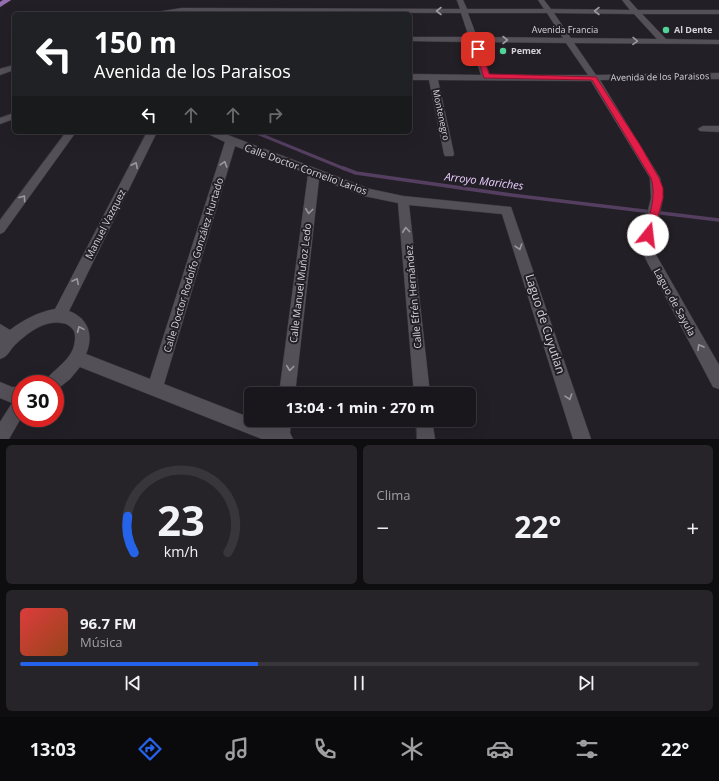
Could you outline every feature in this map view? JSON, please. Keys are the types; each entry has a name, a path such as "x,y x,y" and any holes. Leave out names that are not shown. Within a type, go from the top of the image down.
{"main road":[{"path":"0,5 8,0"}],"street":[{"path":"460,0 486,76"},
{"path":"541,0 594,78"},
{"path":"625,0 663,41"},
{"path":"169,12 182,10 312,12"},
{"path":"412,12 719,12"},
{"name":"Avenida Francia","path":"412,39 719,42"},
{"path":"0,63 12,60"},
{"path":"0,72 12,68"},
{"name":"Montenegro","path":"433,76 449,154"},
{"name":"Avenida de los Paraisos","path":"412,77 486,76 594,78 719,76"},
{"name":"Laguo de Sayula","path":"594,78 655,178 658,188 658,198 647,243 649,254 719,381"},
{"path":"1,121 12,117"},
{"path":"704,129 719,129"},
{"path":"0,229 70,134"},
{"name":"Manuel Vazquez","path":"59,316 151,134"},
{"name":"Calle Doctor Cornelio Larios","path":"215,134 354,188 403,200"},
{"name":"Calle Doctor Rodolfo González Hurtado","path":"155,388 231,141"},
{"name":"Calle Manuel Muñoz Ledo","path":"288,387 314,172"},
{"name":"Laguo de Cuyutlan","path":"403,200 507,210 582,439"},
{"name":"Calle Efrén Hernández","path":"403,200 421,387"},
{"path":"3,341 33,322 59,316 70,318 78,324 82,333 82,345 77,358 68,371 63,375"},
{"path":"77,358 282,438 283,427"},
{"path":"0,390 12,395"},
{"path":"0,438 12,418"},
{"path":"425,427 426,439"}],"waterway":[{"name":"Arroyo Mariches","path":"259,134 345,169"},
{"name":"Arroyo Mariches","path":"343,168 356,173 511,195 719,220"}],"place":[{"name":"Al Dente","path":"666,30"},
{"name":"Pemex","path":"503,51"}],"route":[{"path":"478,49 486,76 594,78 655,178 658,188 658,198 648,235"}]}
